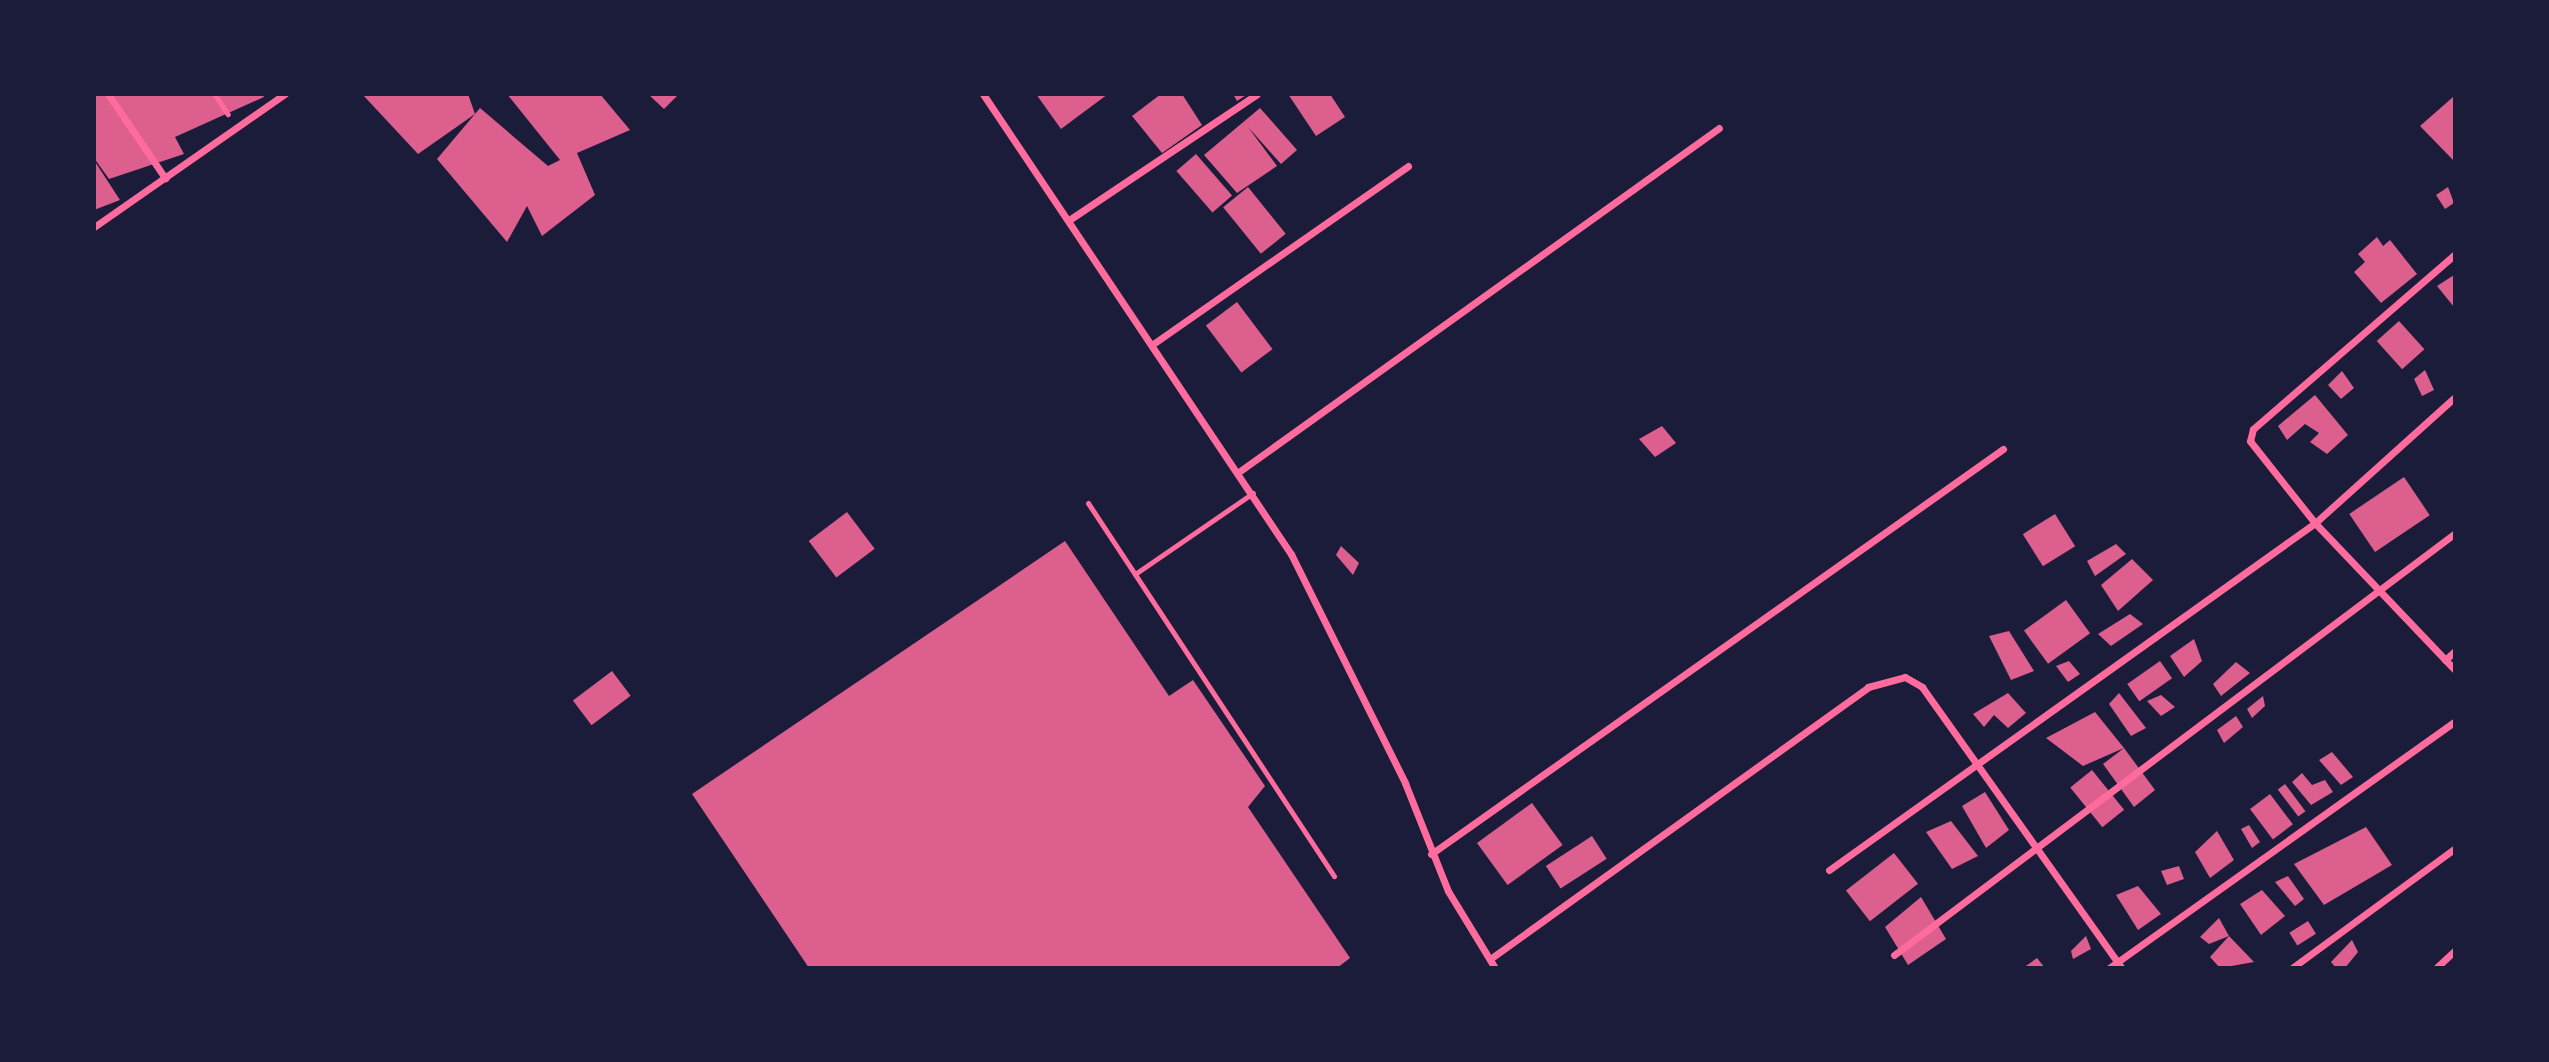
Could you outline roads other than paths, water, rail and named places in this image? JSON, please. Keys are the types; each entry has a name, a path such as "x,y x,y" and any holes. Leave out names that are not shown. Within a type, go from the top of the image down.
{"street":[{"path":"108,94 165,178"},
{"path":"94,227 285,94"},
{"path":"984,94 1240,471 1291,554 1405,783 1431,854 1495,968"},
{"path":"1069,220 1257,94"},
{"path":"1240,471 1719,128"},
{"path":"1153,344 1408,166"},
{"path":"2455,256 2253,429 2252,447 2315,523 2455,669"},
{"path":"1829,870 2315,523 2455,398"},
{"path":"1431,854 2003,449"},
{"path":"1894,956 2455,534"},
{"path":"2445,660 2455,652"},
{"path":"1490,960 1868,687 1905,677 1922,687 2119,965"},
{"path":"2109,968 2119,965 2455,722"},
{"path":"2292,968 2455,849"},
{"path":"2436,968 2455,951"}],"lane":[{"path":"1135,574 1253,494"},
{"path":"1088,503 1334,876"}]}
